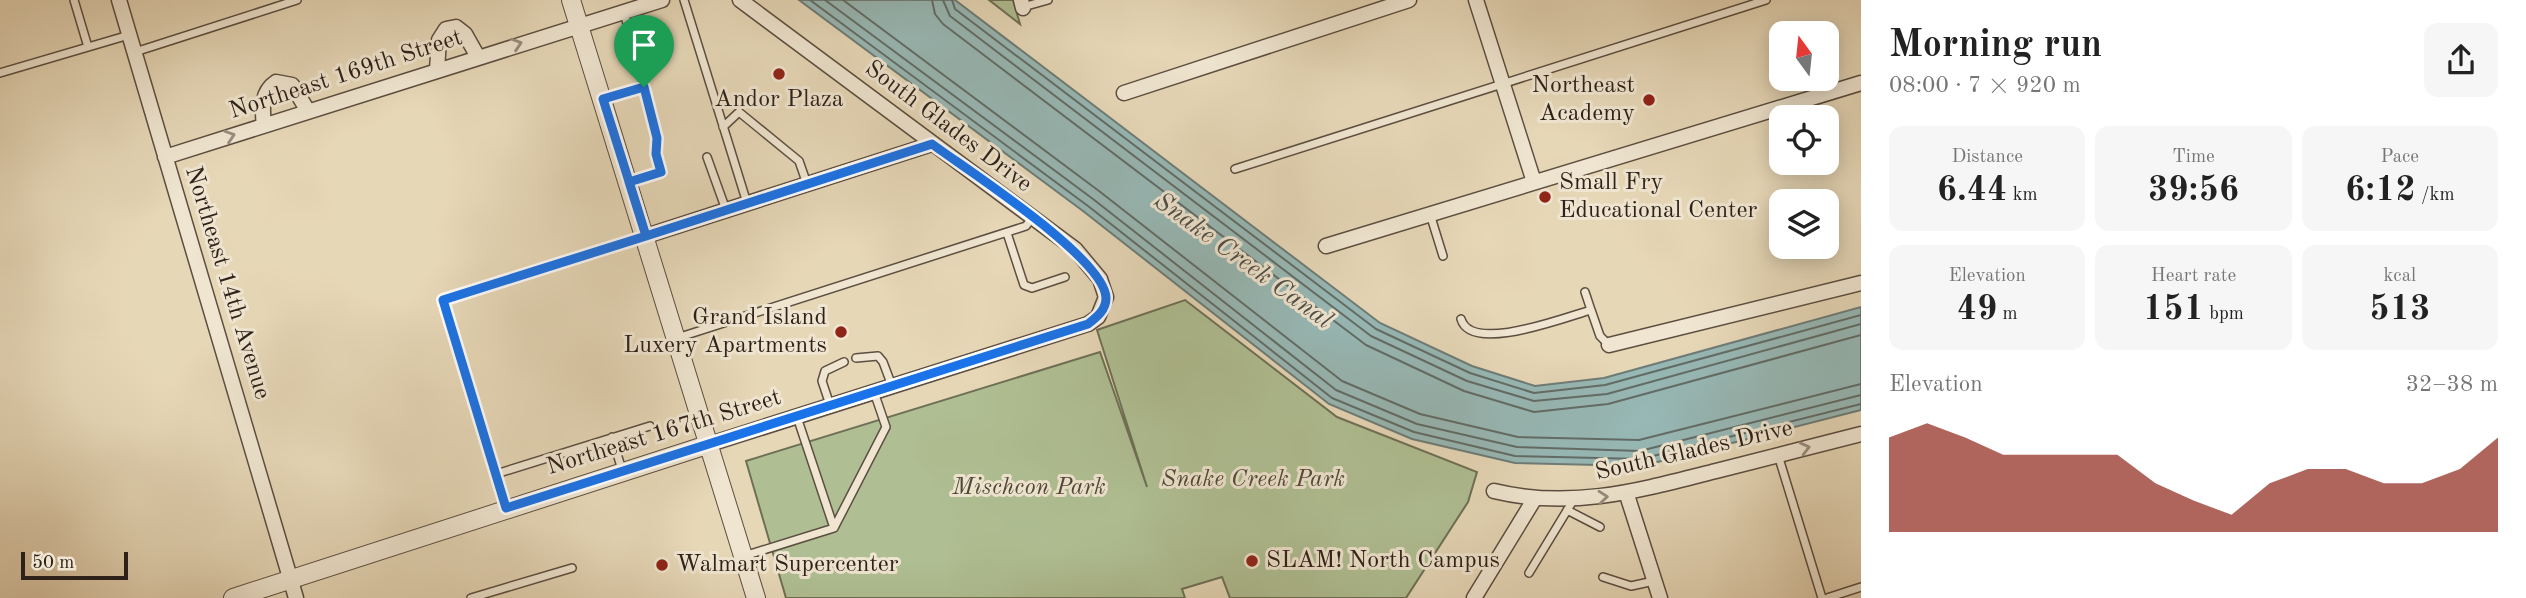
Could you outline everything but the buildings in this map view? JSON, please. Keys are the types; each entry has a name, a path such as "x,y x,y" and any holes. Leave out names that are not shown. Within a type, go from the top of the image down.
{"street":[{"name":"Northeast 14th Avenue","path":"119,0 293,579 296,598"},
{"path":"571,0 756,598"},
{"name":"Northeast 169th Street","path":"165,157 579,24 662,0"},
{"name":"South Glades Drive","path":"740,0 1032,218 1088,264 1104,289 1104,306"},
{"path":"1124,93 1409,0"},
{"path":"1476,0 1534,182"},
{"path":"437,70 439,40 446,29 456,27 465,34 478,57"},
{"path":"264,125 262,107 265,94 276,82 292,85 308,111"},
{"path":"1326,246 1861,83"},
{"path":"646,236 932,144"},
{"path":"1609,345 1861,283"},
{"name":"Northeast 167th Street","path":"233,598 506,508 1088,324 1104,306"},
{"name":"South Glades Drive","path":"1494,491 1571,505 1627,495 1861,434"},
{"path":"1627,495 1660,598"},
{"path":"1474,598 1535,498"}],"lane":[{"path":"74,0 88,47"},
{"path":"135,52 297,0"},
{"path":"684,0 747,203"},
{"path":"1022,4 1048,0"},
{"path":"1236,169 1766,0"},
{"path":"624,11 657,138 656,154 661,172 629,182"},
{"path":"0,74 130,35"},
{"path":"603,99 644,87"},
{"path":"723,127 739,112 799,161 807,184"},
{"path":"707,157 726,210"},
{"path":"1430,214 1443,256"},
{"path":"677,338 1007,233 1026,226 1032,218"},
{"path":"1007,233 1024,285 1032,288 1065,277"},
{"path":"506,508 443,300 646,236"},
{"path":"1585,292 1600,335 1609,345"},
{"path":"1461,319 1468,330 1486,336 1591,310"},
{"path":"856,358 878,356 883,362 891,386"},
{"path":"830,406 822,381 825,371 844,362"},
{"path":"743,556 834,527 886,427 874,392"},
{"path":"797,417 834,527"},
{"path":"496,474 650,426"},
{"path":"612,438 622,472"},
{"path":"1778,455 1825,598 1861,587"},
{"path":"1529,573 1571,505 1600,527"},
{"path":"471,598 572,568"},
{"path":"1603,576 1631,586 1655,581"}],"green space":[{"path":"989,0 1013,0 1020,24"},
{"path":"1185,300 1337,417 1477,472 1468,502 1406,598 1230,598 1222,577 1182,589 1185,598 786,598 746,461 1100,352 1147,487 1097,330"}],"water":[{"name":"Snake Creek Canal","path":"799,0 955,0 1380,323 1472,366 1535,386 1604,378 1861,307 1861,410 1642,466 1515,463 1412,439 1329,404 1083,211"}],"place":[{"name":"Andor Plaza","path":"779,74"},
{"name":"Northeast Academy","path":"1649,100"},
{"name":"Small Fry Educational Center","path":"1545,197"},
{"name":"Grand Island Luxery Apartments","path":"841,332"},
{"name":"SLAM! North Campus","path":"1252,561"},
{"name":"Walmart Supercenter","path":"662,565"}],"route":[{"path":"644,87 603,99 621,155 629,182 646,236 932,144 1075,249 1100,279 1106,297 1104,306 1098,317 1088,324 506,508 443,300 646,236 629,182 661,172 656,154 657,138 644,87"}],"park label":[{"name":"Snake Creek Park","path":"1253,480"},
{"name":"Mischcon Park","path":"1029,488"}]}
